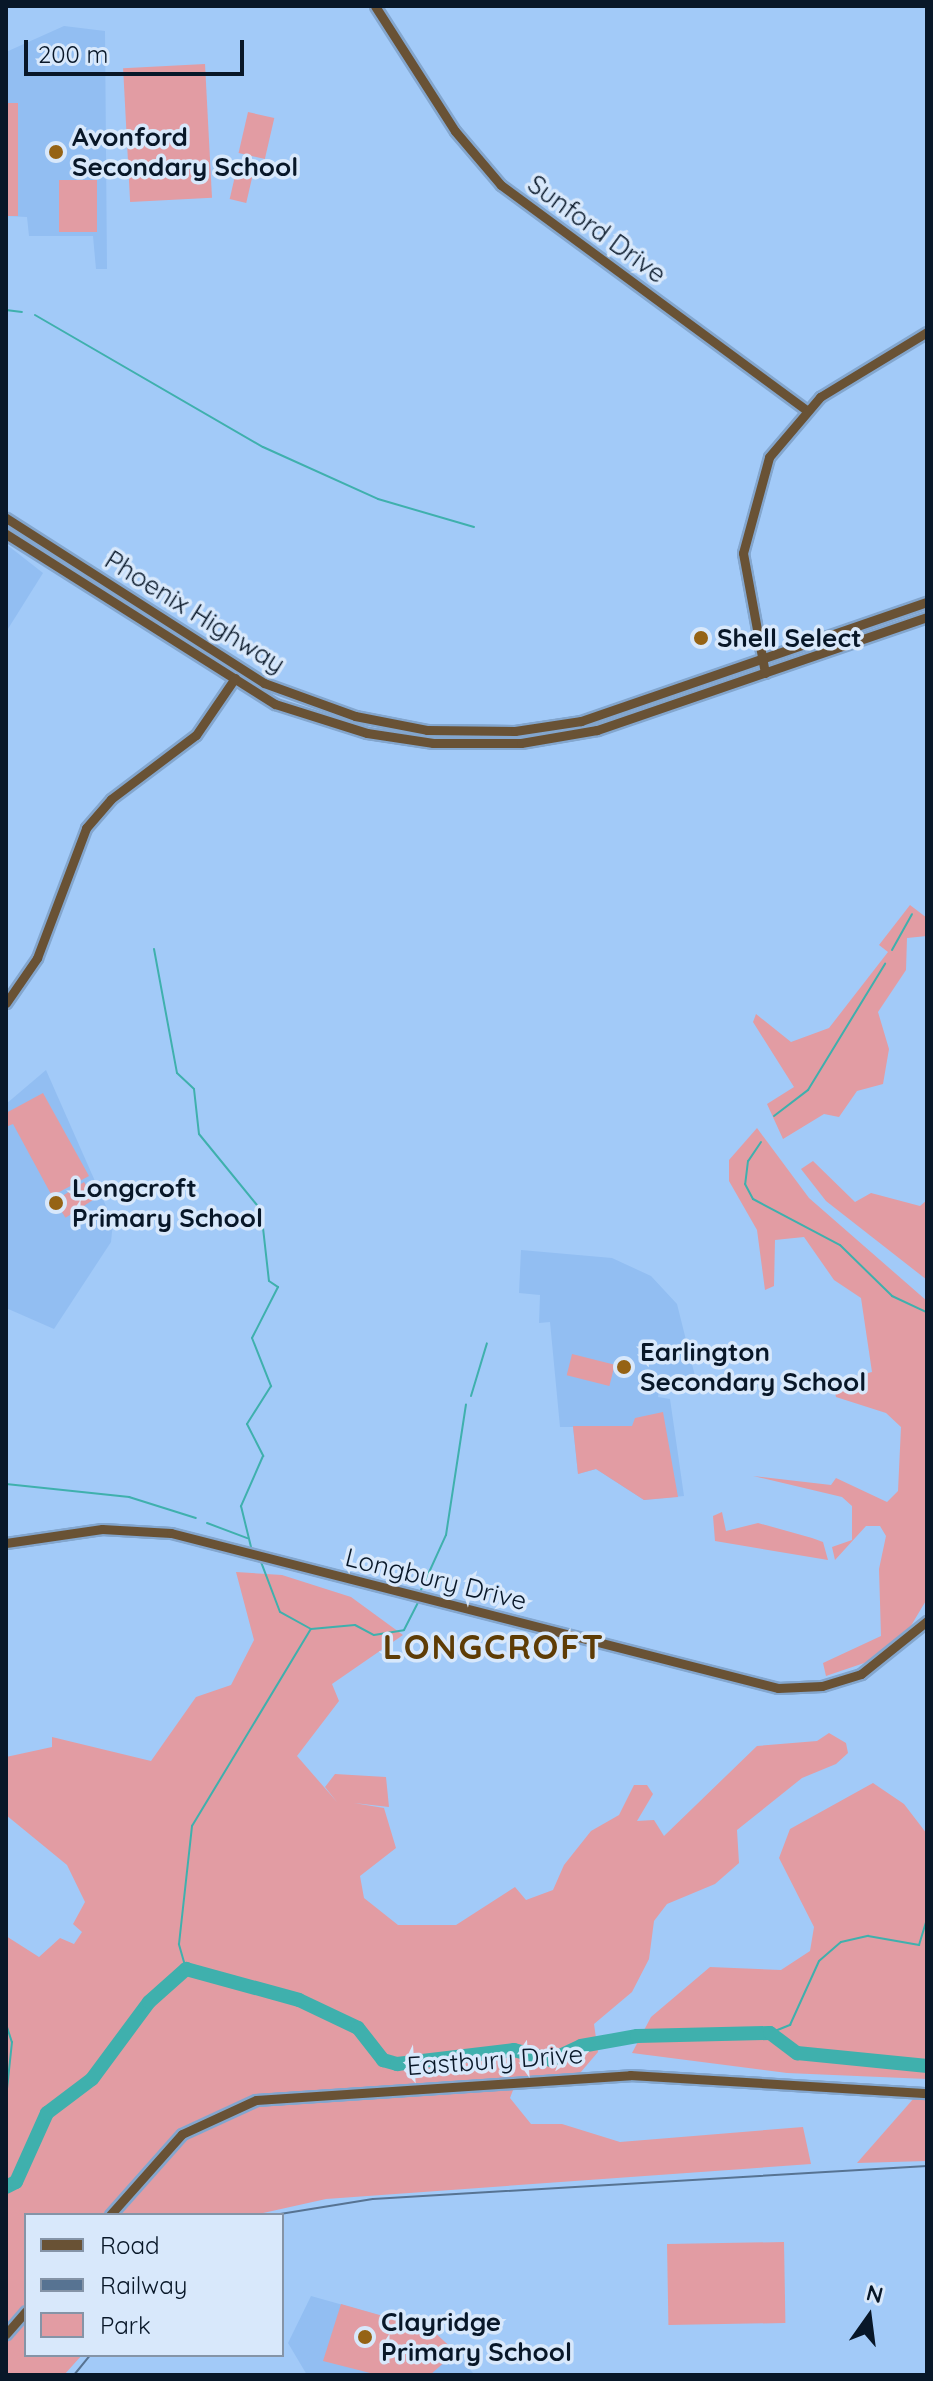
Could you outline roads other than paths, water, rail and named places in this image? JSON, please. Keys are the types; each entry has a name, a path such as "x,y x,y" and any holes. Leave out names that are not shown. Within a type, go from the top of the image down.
{"street":[{"name":"Sunford Drive","path":"375,6 455,131 501,185 805,409"},
{"path":"765,673 744,590 745,527 769,457 805,409 927,332"},
{"name":"Phoenix Highway","path":"6,518 239,670 355,716 487,732 595,717 927,602"},
{"name":"Phoenix Highway","path":"6,534 232,682 367,733 495,744 597,730 927,617"},
{"path":"6,1003 37,958 86,828 111,799 196,735 239,670"},
{"name":"Longbury Drive","path":"6,1543 102,1529 171,1533 778,1688 861,1674 927,1621"},
{"name":"Eastbury Drive","path":"112,2213 182,2134 256,2100 630,2075 927,2093"},
{"path":"6,2334 24,2313"}],"waterway":[{"path":"6,310 22,312"},
{"path":"35,315 263,447 378,499 474,527"},
{"path":"892,950 912,914"},
{"path":"154,949 177,1073 194,1089 199,1134 261,1210 269,1281 278,1287 252,1338 271,1386 247,1424 263,1456 241,1506 251,1547"},
{"path":"774,1116 808,1090 885,964"},
{"path":"761,1142 748,1161 745,1184 753,1199 840,1245 892,1296 927,1312"},
{"path":"927,1335 927,1369"},
{"path":"471,1396 487,1343"},
{"path":"421,1590 446,1535 466,1405"},
{"path":"6,1484 129,1497 196,1518"},
{"path":"207,1523 247,1538"},
{"path":"186,1969 179,1944 192,1826 311,1629 280,1612 261,1562"},
{"path":"311,1629 355,1625 374,1635 404,1630 418,1603"},
{"path":"770,2033 790,2025 819,1961 841,1942 868,1936 919,1945 927,1918"},
{"path":"6,2187 16,2182 47,2113 92,2079 149,2002 186,1969 299,2000 358,2028 383,2060 397,2064 514,2050 551,2060 581,2046 637,2036 770,2033 797,2053 927,2066"},
{"path":"6,2024 12,2042 6,2098"}],"railway":[{"path":"284,2213 373,2199 927,2166"},
{"path":"74,2375 88,2357"}],"place":[{"name":"Avonford Secondary School","path":"56,152"},
{"name":"Shell Select","path":"701,638"},
{"name":"Longcroft Primary School","path":"56,1203"},
{"name":"Earlington Secondary School","path":"624,1367"},
{"name":"Clayridge Primary School","path":"365,2337"}],"district":[{"name":"LONGCROFT","path":"494,1647"}]}
